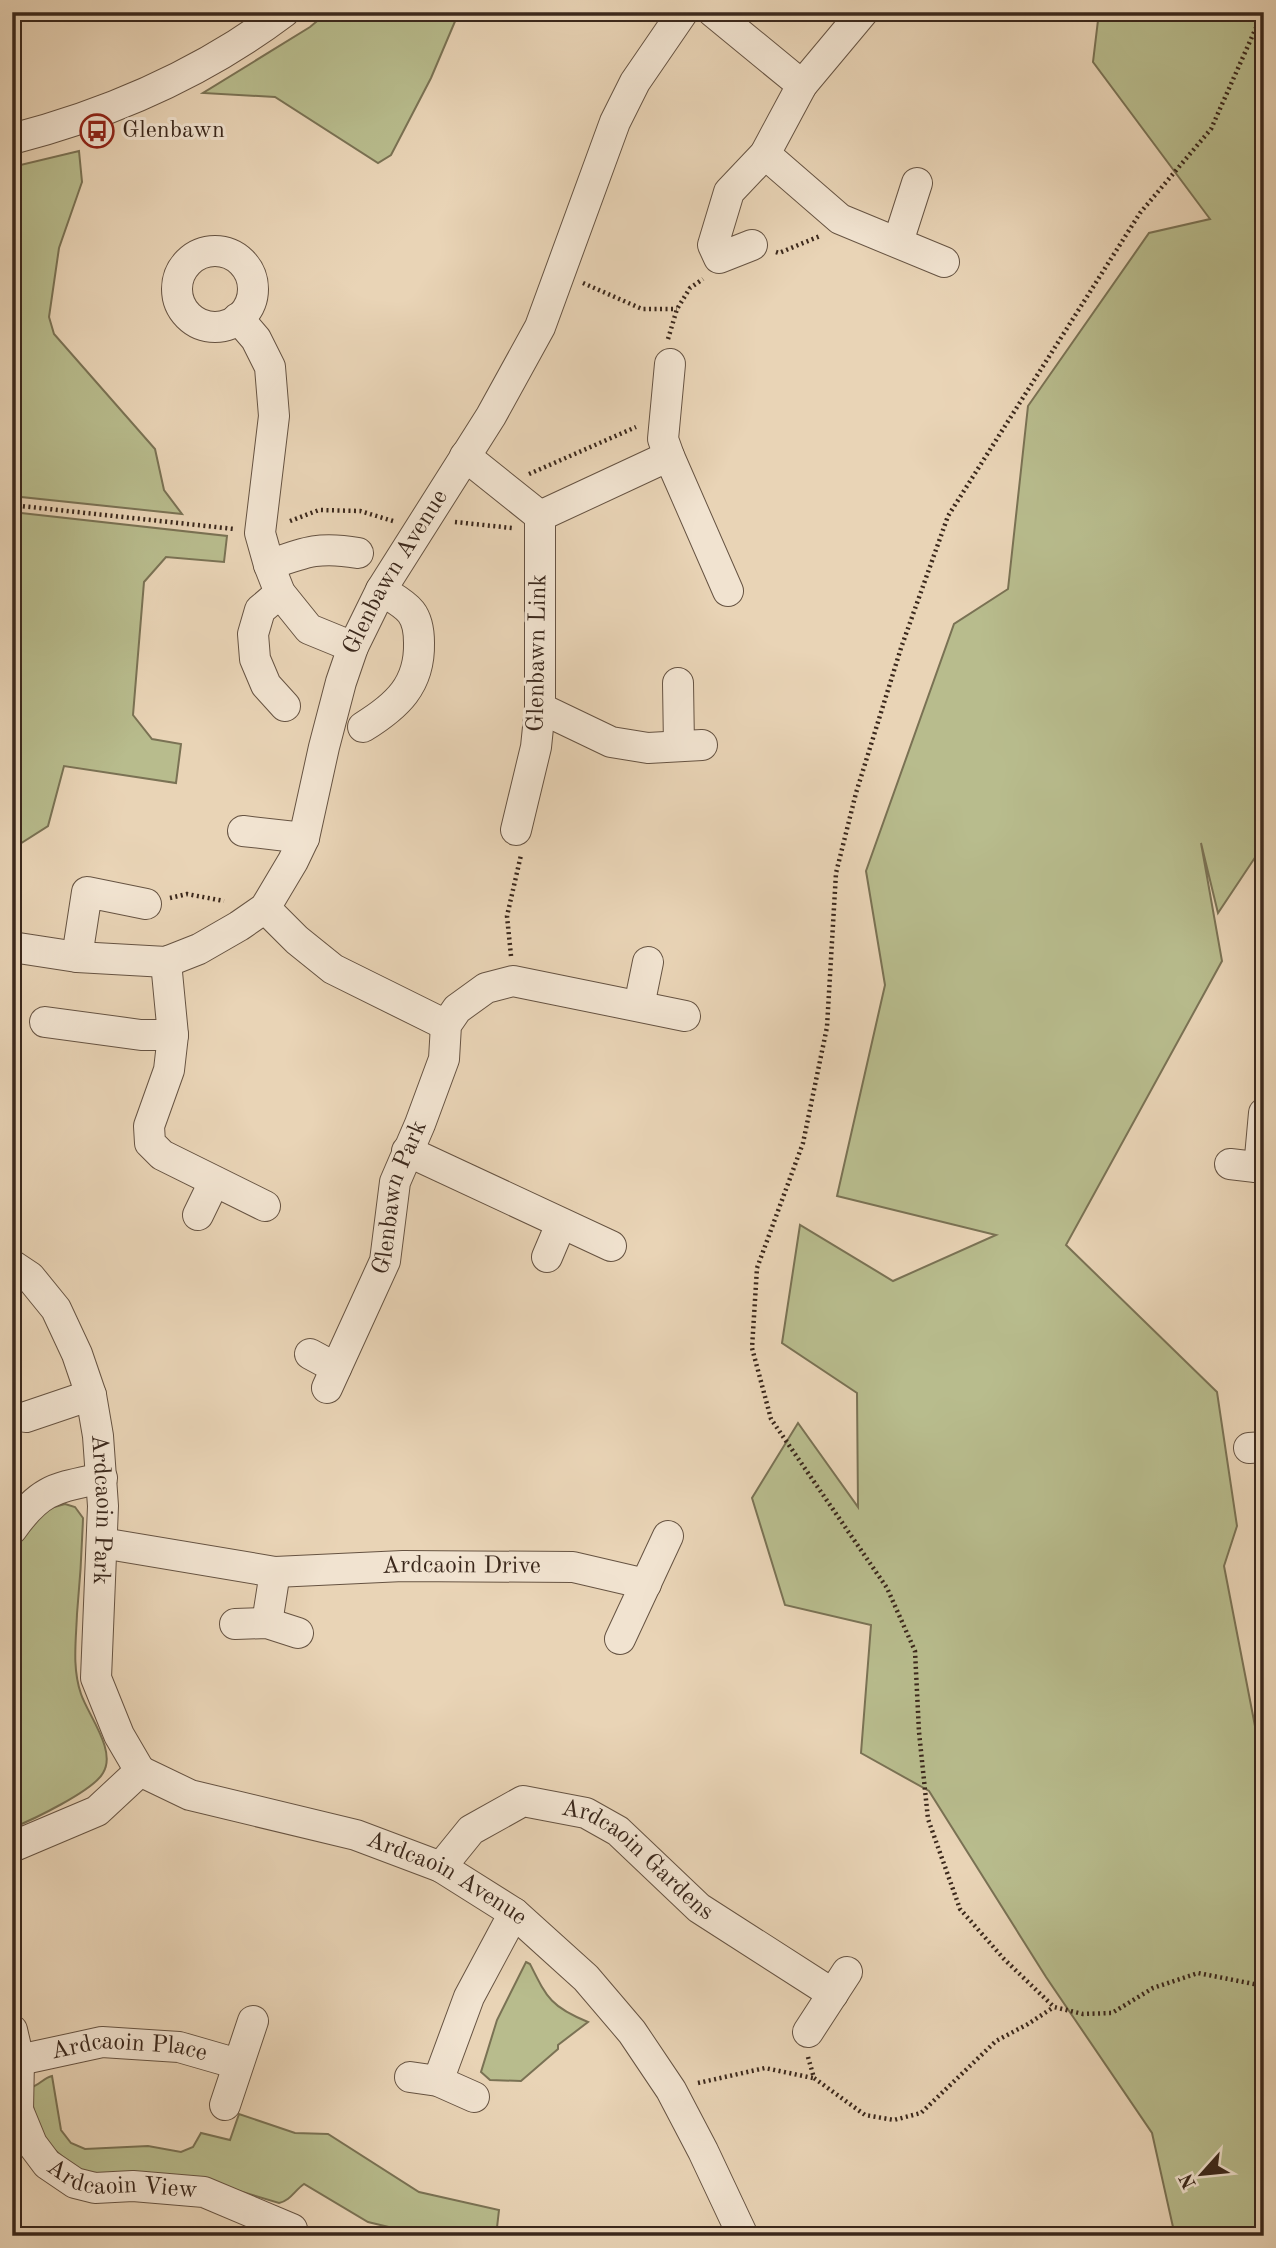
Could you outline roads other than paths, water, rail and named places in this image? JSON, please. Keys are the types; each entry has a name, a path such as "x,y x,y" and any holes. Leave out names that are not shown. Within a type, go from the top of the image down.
{"street":[{"path":"12,139 82,119 120,104 195,68 256,33 284,12"},
{"name":"Glenbawn Avenue","path":"12,947 77,957 166,962 199,949 265,908 304,838 330,721 353,647 381,590 491,416 540,327 615,122 635,82 682,12"},
{"path":"713,12 802,85"},
{"path":"752,244 719,258 713,245 729,192 765,154 802,85 863,12"},
{"path":"765,154 840,219 944,262"},
{"path":"898,242 917,183"},
{"path":"238,318 256,339 270,367 274,416 260,533 269,565 281,593 309,629 353,647"},
{"path":"670,364 663,439 728,591"},
{"path":"465,456 540,516 669,456"},
{"name":"Glenbawn Link","path":"516,830 536,747 540,708 540,516"},
{"path":"269,565 311,550 333,548 358,553"},
{"path":"363,727 388,712 404,693 412,683 420,659 419,629 411,612 381,590"},
{"path":"281,593 260,610 253,634 255,659 266,685 285,706"},
{"path":"540,708 611,742 648,748 690,746 678,683"},
{"path":"243,831 304,838"},
{"path":"77,957 87,891 146,904"},
{"path":"265,908 297,940 333,969 446,1025 457,1009 486,988 513,981 685,1016"},
{"path":"166,962 173,1035 169,1070 149,1126 150,1143 162,1155 265,1206"},
{"path":"639,1006 648,962"},
{"path":"45,1021 141,1035 173,1035"},
{"name":"Glenbawn Park","path":"310,1354 332,1378 385,1261 395,1182 444,1059 446,1025"},
{"path":"1230,1164 1261,1168 1264,1113"},
{"path":"407,1151 611,1246"},
{"path":"198,1215 214,1182"},
{"path":"547,1256 561,1224"},
{"name":"Ardcaoin Park","path":"12,1265 30,1277 56,1309 77,1354 91,1395 102,1478 96,1678 119,1735 140,1771"},
{"path":"26,1417 91,1395"},
{"path":"12,1529 27,1508 54,1489 102,1478"},
{"path":"620,1639 668,1536"},
{"name":"Ardcaoin Drive","path":"102,1543 275,1572 404,1566 573,1567 646,1584"},
{"path":"267,1623 275,1572"},
{"path":"235,1624 267,1623 298,1633"},
{"path":"12,1847 97,1811 140,1771"},
{"name":"Ardcaoin Avenue","path":"140,1771 190,1795 356,1835 442,1867 514,1913 586,1978 632,2032 671,2090 743,2236"},
{"name":"Ardcaoin Gardens","path":"442,1867 471,1830 523,1801 586,1813 618,1831 699,1908 840,1983 808,2032"},
{"path":"474,2097 424,2079 514,1913"},
{"path":"225,2105 253,2021"},
{"name":"Ardcaoin View","path":"12,2030 19,2060 18,2110 32,2144 47,2164 75,2183 95,2188 133,2186 204,2192 295,2225"},
{"name":"Ardcaoin Place","path":"19,2060 102,2042 178,2047 238,2064"}],"place":[{"name":"Glenbawn","path":"97,131"}]}
